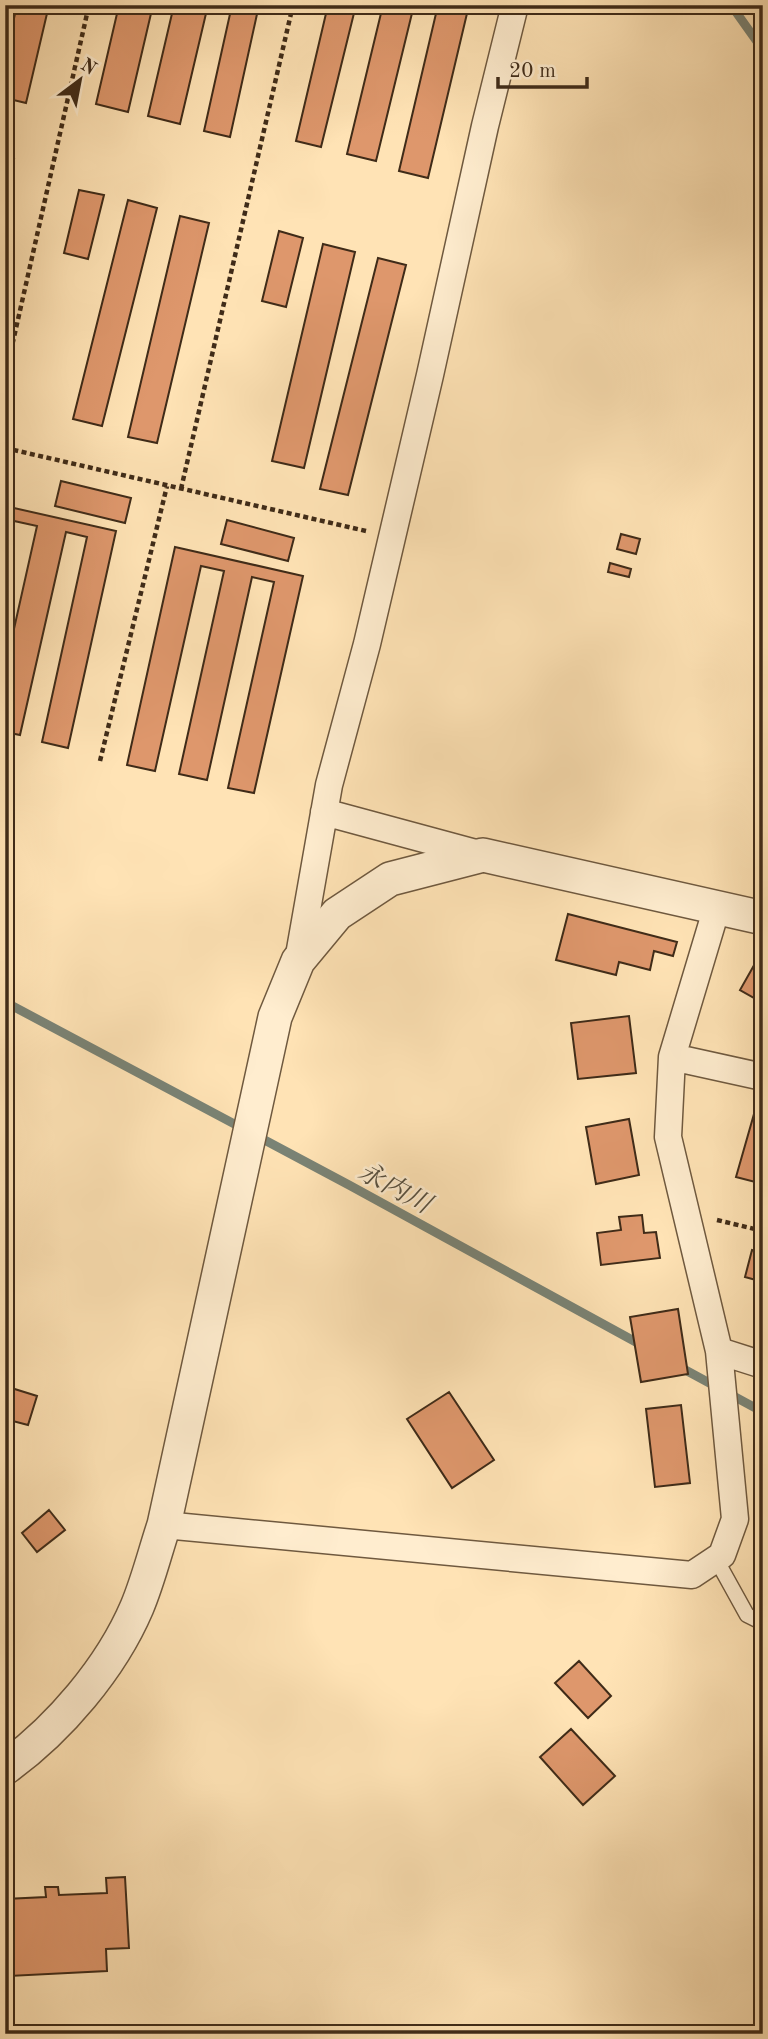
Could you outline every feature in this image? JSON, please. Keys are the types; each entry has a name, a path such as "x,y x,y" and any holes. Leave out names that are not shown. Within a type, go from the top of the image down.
{"street":[{"path":"5,1768 62,1717 101,1672 137,1607 164,1525 275,1017 298,961 329,785 367,644 515,5"},
{"path":"324,812 483,855 763,918"},
{"path":"298,961 337,914 390,879 483,855"},
{"path":"164,1525 692,1575 722,1555 735,1519 719,1351 668,1137 672,1057 717,907"},
{"path":"672,1057 763,1077"},
{"path":"719,1351 763,1365"}],"lane":[{"path":"716,1559 747,1615 763,1623"}],"path":[{"path":"5,377 89,5"},
{"path":"181,489 293,5"},
{"path":"5,448 392,537"},
{"path":"100,761 167,486"},
{"path":"685,1212 763,1231"}],"building":[{"path":"17,5 49,5 26,103 5,98 5,58"},
{"path":"119,5 153,5 128,112 96,104"},
{"path":"174,5 208,5 180,124 148,116"},
{"path":"232,5 259,5 230,137 204,131"},
{"path":"328,5 356,5 321,147 296,141"},
{"path":"383,5 414,5 376,161 347,154"},
{"path":"438,5 469,5 428,178 399,171"},
{"path":"5,157 14,159 5,199"},
{"path":"79,190 104,195 88,259 64,253"},
{"path":"128,200 157,208 102,426 73,419"},
{"path":"180,216 209,223 157,443 128,437"},
{"path":"279,231 303,238 286,307 262,301"},
{"path":"323,244 355,252 304,468 272,461"},
{"path":"378,258 406,265 348,495 320,489"},
{"path":"61,481 131,498 125,523 55,506"},
{"path":"5,506 116,531 68,748 42,742 87,537 66,532 20,735 5,732 5,669 37,526 14,521 5,560"},
{"path":"227,520 294,538 288,561 221,544"},
{"path":"621,534 640,539 636,554 617,549"},
{"path":"175,547 303,576 254,793 228,788 274,582 252,577 207,780 179,774 224,571 201,566 155,771 127,765"},
{"path":"610,563 631,569 629,577 608,572"},
{"path":"568,914 677,942 673,956 654,951 650,970 619,962 616,975 556,960"},
{"path":"757,960 763,964 763,1003 740,990"},
{"path":"629,1016 636,1073 578,1079 571,1023"},
{"path":"754,1114 763,1116 763,1184 736,1177"},
{"path":"629,1119 639,1175 596,1184 586,1127"},
{"path":"642,1215 644,1233 656,1232 660,1258 601,1265 597,1233 621,1230 619,1217"},
{"path":"752,1250 763,1253 763,1282 745,1277"},
{"path":"678,1309 688,1374 641,1382 630,1317"},
{"path":"5,1386 37,1396 28,1425 5,1419"},
{"path":"449,1392 494,1460 452,1488 407,1419"},
{"path":"681,1405 690,1483 655,1487 646,1409"},
{"path":"49,1510 65,1530 37,1552 22,1533"},
{"path":"579,1661 611,1696 588,1718 555,1683"},
{"path":"571,1729 615,1776 583,1805 540,1757"},
{"path":"125,1877 129,1948 106,1949 107,1971 9,1976 8,1956 5,1956 5,1899 46,1897 45,1887 58,1887 59,1895 107,1893 106,1878"}],"waterway":[{"path":"731,5 763,50"},
{"name":"永内川","path":"5,1002 349,1185 645,1347"},
{"name":"永内川","path":"678,1366 763,1412"}]}
